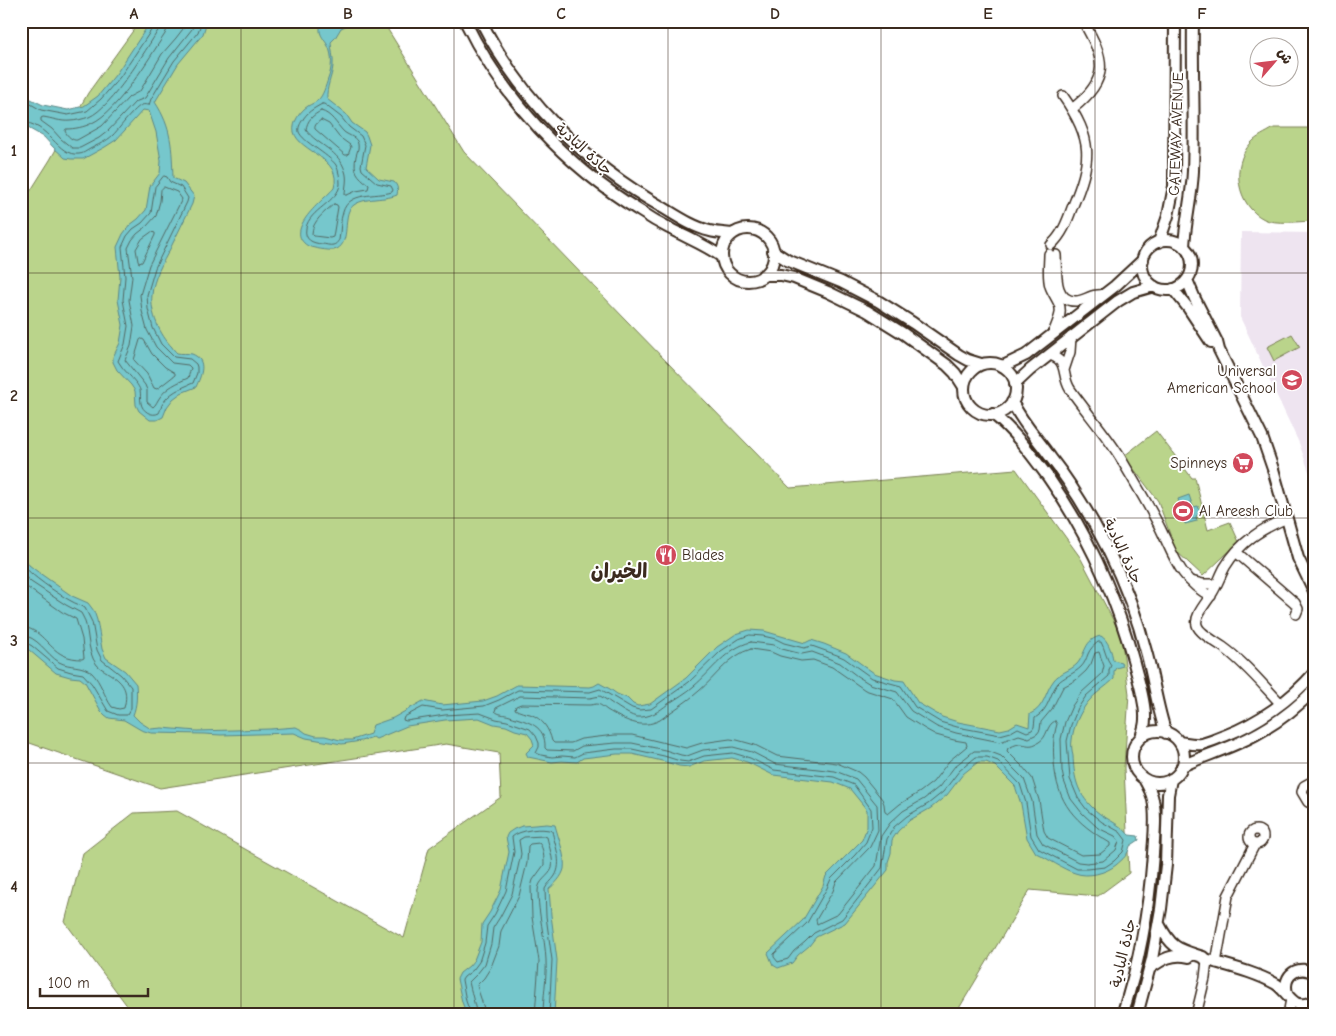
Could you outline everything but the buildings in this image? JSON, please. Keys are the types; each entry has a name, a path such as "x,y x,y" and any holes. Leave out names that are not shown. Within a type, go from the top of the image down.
{"street":[{"name":"جادة البادية","path":"465,21 490,66 511,96 565,155 609,191 669,228 707,246 722,257"},
{"name":"جادة البادية","path":"481,21 493,44 532,99 563,133 603,168 647,198 704,230 733,234"},
{"path":"1072,109 1091,93 1100,67 1097,47 1083,21"},
{"name":"GATEWAY AVENUE","path":"1158,242 1168,216 1174,186 1175,21"},
{"name":"GATEWAY AVENUE","path":"1184,247 1193,172 1193,21"},
{"path":"1052,334 1060,317 1059,304 1049,283 1053,251 1063,237 1064,229 1082,184 1086,162 1084,136 1080,122 1063,96"},
{"path":"527,115 537,114 550,128 563,133"},
{"path":"749,229 759,232 769,240 773,251 772,263 763,275 754,280 748,280 736,278 727,270 722,257 723,246 733,234 749,229"},
{"path":"1003,366 1026,355 1104,294 1143,260 1148,249 1158,242 1172,241 1184,247 1189,253 1192,266 1187,280 1181,286 1173,289 1160,289 1146,278 1143,260"},
{"path":"763,275 781,275 794,278 834,294 867,311 904,334 955,373 964,387 966,399 973,409 984,414 992,414 1001,412 1012,402 1015,395 1015,384 1011,374 1003,366 992,363 981,364 968,360 913,322 878,301 841,282 787,260 773,251"},
{"path":"1053,251 1058,288 1066,298 1074,301 1104,294"},
{"path":"1187,280 1262,438 1273,469 1298,558 1315,593"},
{"path":"1015,384 1048,355 1125,296 1137,290 1154,286"},
{"path":"1173,289 1190,309 1212,345 1219,350"},
{"path":"1064,370 1070,352 1071,337"},
{"path":"1048,355 1057,357 1060,360 1067,385 1112,445 1155,518 1182,573 1200,590 1211,596"},
{"path":"964,387 967,375 981,364"},
{"name":"جادة البادية","path":"1012,402 1025,424 1082,502 1108,550 1139,627 1166,733"},
{"name":"جادة البادية","path":"992,414 1015,434 1036,460 1068,507 1100,566 1124,628 1138,679 1146,717 1141,738"},
{"path":"1281,704 1238,659 1201,632 1197,627 1197,618 1211,596 1225,567 1236,552 1266,527 1288,521"},
{"path":"1236,552 1295,603 1298,609 1296,614"},
{"path":"1190,581 1203,584 1217,584"},
{"path":"1179,742 1195,744 1211,741 1249,724 1281,704 1315,672"},
{"path":"1182,766 1203,756 1233,746 1260,732 1285,716 1315,689"},
{"path":"1161,731 1166,733 1179,742 1183,751 1182,766 1171,779 1155,783 1140,776 1134,767 1132,756 1134,746 1150,732 1161,731"},
{"name":"جادة البادية","path":"1122,1015 1144,934 1150,885 1154,810 1152,794 1144,779"},
{"name":"جادة البادية","path":"1137,1015 1150,969 1159,924 1166,865 1168,795 1171,779"},
{"path":"1315,780 1304,786 1302,792 1308,802 1315,801"},
{"path":"1197,1015 1209,961 1228,896 1255,844"},
{"path":"1159,924 1168,940 1174,946 1209,961"},
{"path":"1150,969 1161,960 1174,956 1185,956 1260,976 1279,978 1290,976 1298,971 1307,970 1314,973"},
{"path":"1260,976 1277,985 1297,1003 1310,1002"},
{"path":"1288,1015 1289,996 1286,984 1290,976"},
{"path":"1296,1015 1310,1002"}],"shaded area":[{"name":"Universal American School","path":"1241,232 1315,233 1315,489 1299,443 1240,317"}],"green space":[{"path":"140,21 384,21 464,152 790,488 1016,469 1080,557 1121,635 1129,694 1124,768 1129,873 1098,896 1030,890 955,1015 134,1015 65,922 83,853 134,813 177,811 404,938 429,848 501,797 499,753 446,744 160,788 21,740 21,206 88,93"},
{"path":"1274,128 1315,128 1315,221 1269,221 1255,213 1242,195 1239,173 1240,162 1244,152 1258,137"},
{"path":"1292,334 1300,347 1274,361 1267,347"},
{"name":"Al Areesh Club","path":"1156,431 1192,478 1195,478 1208,530 1230,522 1239,542 1203,576 1176,551 1158,501 1124,456"}],"water":[{"path":"151,21 207,21 203,34 178,64 155,102 165,121 170,138 173,178 184,183 194,196 192,204 156,277 152,295 154,316 160,330 177,353 192,354 202,364 200,378 196,387 181,393 173,399 163,417 157,420 150,420 139,411 136,405 135,391 117,370 113,362 113,357 120,343 123,325 118,300 120,277 117,247 130,225 146,210 150,186 160,173 161,161 156,132 149,111 143,110 116,140 83,159 65,158 44,137 28,128 21,127 21,96 43,105 68,110 84,106 98,96 116,74"},
{"path":"323,21 357,21 341,28 331,42 333,66 327,90 327,99 346,114 352,123 365,132 370,145 366,167 379,179 394,182 398,190 397,195 365,200 354,205 348,213 343,243 334,250 310,247 301,239 302,224 315,207 334,188 335,178 327,162 304,145 294,132 295,121 302,111 321,96 329,75 331,54 320,31"},
{"path":"1189,495 1193,507 1198,506 1201,514 1196,516 1197,521 1185,524 1178,499"},
{"path":"21,551 29,565 72,596 88,603 94,611 102,649 106,658 125,671 136,684 136,700 133,715 151,729 197,731 296,727 316,736 352,740 370,734 373,725 393,718 423,701 442,705 483,701 517,685 590,687 599,683 638,706 650,704 686,678 717,647 736,634 749,630 764,631 805,643 811,640 824,644 846,653 874,673 904,681 918,703 942,717 1000,730 1009,728 1017,723 1029,727 1030,714 1042,704 1054,680 1077,664 1091,640 1101,636 1109,646 1113,660 1121,662 1123,666 1116,668 1114,679 1091,699 1077,720 1072,744 1075,776 1082,794 1095,810 1129,835 1138,836 1139,840 1130,846 1127,854 1121,861 1097,874 1085,875 1066,869 1036,853 1027,838 1021,804 1015,786 995,766 986,762 978,762 963,774 947,795 931,808 910,820 898,831 892,840 888,870 845,923 816,937 792,963 778,968 773,965 768,953 803,920 823,886 826,876 862,840 867,827 867,810 850,789 833,782 773,775 747,762 732,758 704,761 689,767 632,754 583,758 577,762 552,762 528,757 526,753 534,745 527,733 479,718 445,720 407,726 376,739 373,737 342,744 306,738 294,733 221,735 151,733 141,730 124,720 109,718 101,711 85,682 80,678 56,673 21,645"},
{"path":"555,825 564,864 562,875 549,889 557,960 554,1015 467,1015 457,979 460,973 474,960 481,942 482,924 501,890 509,852 506,837 508,833 522,826"}],"place":[{"name":"Universal American School","path":"1292,380"},
{"name":"Spinneys","path":"1243,463"},
{"name":"Al Areesh Club","path":"1183,511"},
{"name":"Blades","path":"666,555"}],"district":[{"name":"الخيران","path":"619,571"}]}
